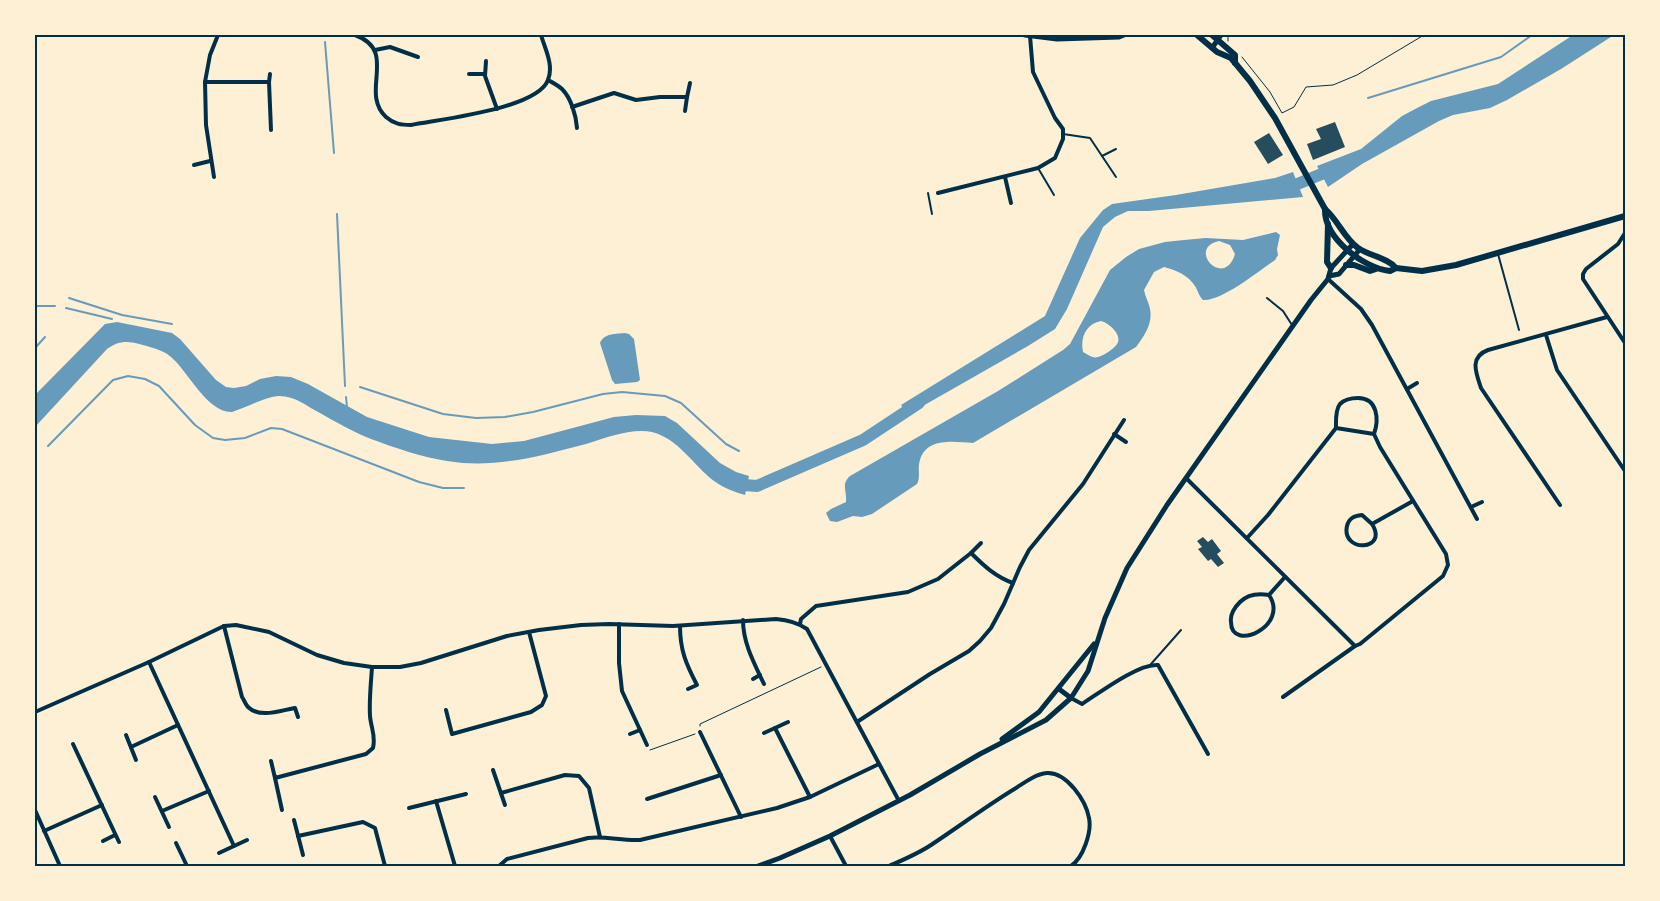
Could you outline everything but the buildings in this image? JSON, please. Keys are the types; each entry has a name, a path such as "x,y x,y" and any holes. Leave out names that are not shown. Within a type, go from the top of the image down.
{"main road":[{"path":"1197,35 1219,37 1235,54 1235,63"},
{"path":"1208,37 1212,48 1231,58 1250,81 1271,112 1325,209 1332,215 1353,244 1360,250 1391,262 1396,268"},
{"path":"1325,209 1325,218 1328,224 1347,250 1376,269 1390,271 1396,268 1422,271 1456,265 1625,216"},
{"path":"1328,224 1327,262 1331,268"},
{"path":"1346,265 1354,265 1370,271 1376,269"}],"street":[{"path":"214,177 206,126 205,82 210,55 218,35"},
{"path":"355,35 363,38 375,50 378,64 376,96 378,106 383,114 395,123 402,125 497,109 539,92 548,80 550,64 541,35"},
{"path":"938,193 1038,168 1055,158 1063,139 1063,129 1055,118 1033,72 1028,35 1057,39 1119,37 1124,35"},
{"path":"1212,48 1219,37"},
{"path":"375,50 390,48 401,50 418,58"},
{"path":"486,61 485,74 497,109"},
{"path":"270,74 271,130"},
{"path":"469,74 485,74"},
{"path":"548,80 563,90 576,117 577,128"},
{"path":"205,82 270,82"},
{"path":"684,111 690,83"},
{"path":"572,107 614,93 636,100 660,97 687,97"},
{"path":"194,164 210,161"},
{"path":"1005,177 1011,203"},
{"path":"1625,233 1618,244 1586,269 1583,274 1583,279 1625,344"},
{"path":"758,866 831,837 889,806 983,752 1046,720 1071,698 1088,670 1097,641 1127,568 1167,505 1329,278 1331,268 1353,244"},
{"path":"1329,278 1338,274 1360,250"},
{"path":"1329,278 1361,309 1372,325 1477,519"},
{"path":"1560,505 1481,388 1474,366 1476,358 1482,352 1607,317"},
{"path":"1546,335 1557,370 1625,471"},
{"path":"1407,389 1417,384"},
{"path":"1247,538 1336,428 1337,411 1340,404 1351,398 1363,398 1372,403 1377,413 1377,425 1374,434 1380,447 1446,554 1448,565 1443,576 1360,644 1283,697"},
{"path":"857,722 969,651 980,642 991,628 1029,550 1083,484 1124,420"},
{"path":"1336,428 1374,434"},
{"path":"1114,434 1126,442"},
{"path":"1187,479 1355,646"},
{"path":"1372,524 1413,501"},
{"path":"1471,507 1482,502"},
{"path":"1362,515 1372,524 1376,530 1376,535 1370,544 1364,546 1356,545 1350,540 1347,528 1351,519 1355,516 1362,515"},
{"path":"800,624 801,619 816,606 908,592 938,579 981,544"},
{"path":"971,553 988,569 1014,583"},
{"path":"1269,594 1272,599 1273,609 1268,624 1252,634 1238,636 1230,624 1231,616 1236,607 1248,596 1269,594 1285,577"},
{"path":"35,712 149,662 224,626 236,625 268,632 317,655 344,663 372,667 400,667 421,663 507,636 581,625 680,626 776,619 800,624 807,629 898,801"},
{"path":"743,620 743,634 764,684"},
{"path":"618,624 622,691 647,745"},
{"path":"224,626 242,697 248,707 255,712 265,713 295,708 298,717"},
{"path":"680,626 680,644 686,664 697,685 688,690"},
{"path":"452,734 531,712 542,705 546,696 530,632"},
{"path":"983,752 1039,712 1097,641"},
{"path":"149,662 234,846"},
{"path":"1059,688 1082,704 1135,671 1151,664 1158,665 1208,754"},
{"path":"275,778 366,754 373,748 375,735 370,718 372,667"},
{"path":"753,679 760,675"},
{"path":"446,710 453,741"},
{"path":"764,733 788,722"},
{"path":"131,747 178,725"},
{"path":"775,728 810,797"},
{"path":"630,734 640,730"},
{"path":"700,732 741,817"},
{"path":"126,735 136,760"},
{"path":"73,744 119,842"},
{"path":"271,761 282,810"},
{"path":"499,866 506,859 588,838 600,837 623,841 640,840 776,808 810,797 879,764"},
{"path":"493,770 505,805"},
{"path":"890,866 932,845 996,800 1032,778 1046,773 1065,779 1071,785 1089,818 1088,835 1080,858 1071,866"},
{"path":"501,793 565,775 580,776 589,788 600,837"},
{"path":"647,799 721,775"},
{"path":"656,789 658,796"},
{"path":"162,811 209,790"},
{"path":"409,808 466,794"},
{"path":"155,797 169,827"},
{"path":"436,802 455,866"},
{"path":"44,831 102,805"},
{"path":"35,810 60,866"},
{"path":"294,820 303,856"},
{"path":"298,836 364,822 375,828 385,866"},
{"path":"103,841 115,834"},
{"path":"831,837 846,866"},
{"path":"219,853 247,840"},
{"path":"176,843 187,866"}],"lane":[{"path":"1063,134 1090,138 1116,177"},
{"path":"1102,156 1116,150"},
{"path":"1038,168 1054,195"},
{"path":"928,193 932,214"},
{"path":"1498,252 1519,330"},
{"path":"1267,298 1284,311 1293,327"},
{"path":"1151,664 1181,630"}],"path":[{"path":"1228,35 1229,44"},
{"path":"1241,56 1270,92 1282,113 1294,107 1306,87 1333,85 1357,75 1424,35"},
{"path":"647,745 649,750 700,732 700,724 826,665"}],"water":[{"path":"1573,35 1614,35 1561,69 1507,100 1490,108 1453,115 1439,121 1362,164 1328,187 1317,166 1361,149 1402,116 1431,101 1498,84"},
{"path":"1293,172 1303,197 1149,211 1128,211 1115,217 1103,227 1067,309 1055,329 907,415 901,405 1045,316 1080,238 1103,210 1112,204 1275,178"},
{"path":"1276,232 1280,235 1277,249 1278,255 1275,260 1240,285 1211,299 1203,300 1192,282 1177,271 1164,267 1154,272 1144,290 1151,314 1149,325 1136,347 973,443 950,442 935,444 924,453 920,460 917,484 872,514 862,517 853,516 837,522 830,521 826,513 846,502 845,485 850,476 998,391 1070,344 1110,270 1126,257 1139,249 1165,242 1206,238 1243,240","holes":["1219,241 1230,245 1235,254 1230,264 1223,268 1216,268 1210,264 1207,258 1206,251 1210,245","1101,321 1108,324 1117,333 1118,341 1116,346 1108,352 1096,357 1090,356 1083,352 1083,336 1091,325"]},
{"path":"117,322 172,333 180,339 216,380 226,387 246,386 260,379 276,376 291,377 308,384 367,417 429,437 492,444 524,441 614,417 636,415 665,416 677,423 720,463 736,472 749,476 745,495 729,490 714,481 678,446 662,435 652,432 627,432 552,453 517,460 465,463 428,457 371,439 345,427 301,402 285,396 268,398 232,412 223,410 214,406 206,399 177,363 168,355 154,348 128,342 116,344 107,349 35,427 35,395 105,324"},
{"path":"625,333 634,339 640,380 637,382 615,384 600,343 604,337"}],"waterway":[{"path":"1368,98 1501,57 1532,35"},
{"path":"325,42 334,153"},
{"path":"1283,190 1336,168"},
{"path":"337,214 345,386"},
{"path":"69,298 122,315 172,324"},
{"path":"35,306 55,306"},
{"path":"66,308 112,319"},
{"path":"35,348 45,337"},
{"path":"48,446 113,380 128,376 145,379 159,386 195,425 213,438 225,440 245,438 271,428 282,429 419,482 443,488 464,488"},
{"path":"360,387 443,414 476,418 505,417 533,412 603,394 622,392 665,396 681,403 726,444 739,451"},
{"path":"346,397 347,407"},
{"path":"732,481 744,485 757,486 863,440 919,403"}]}
